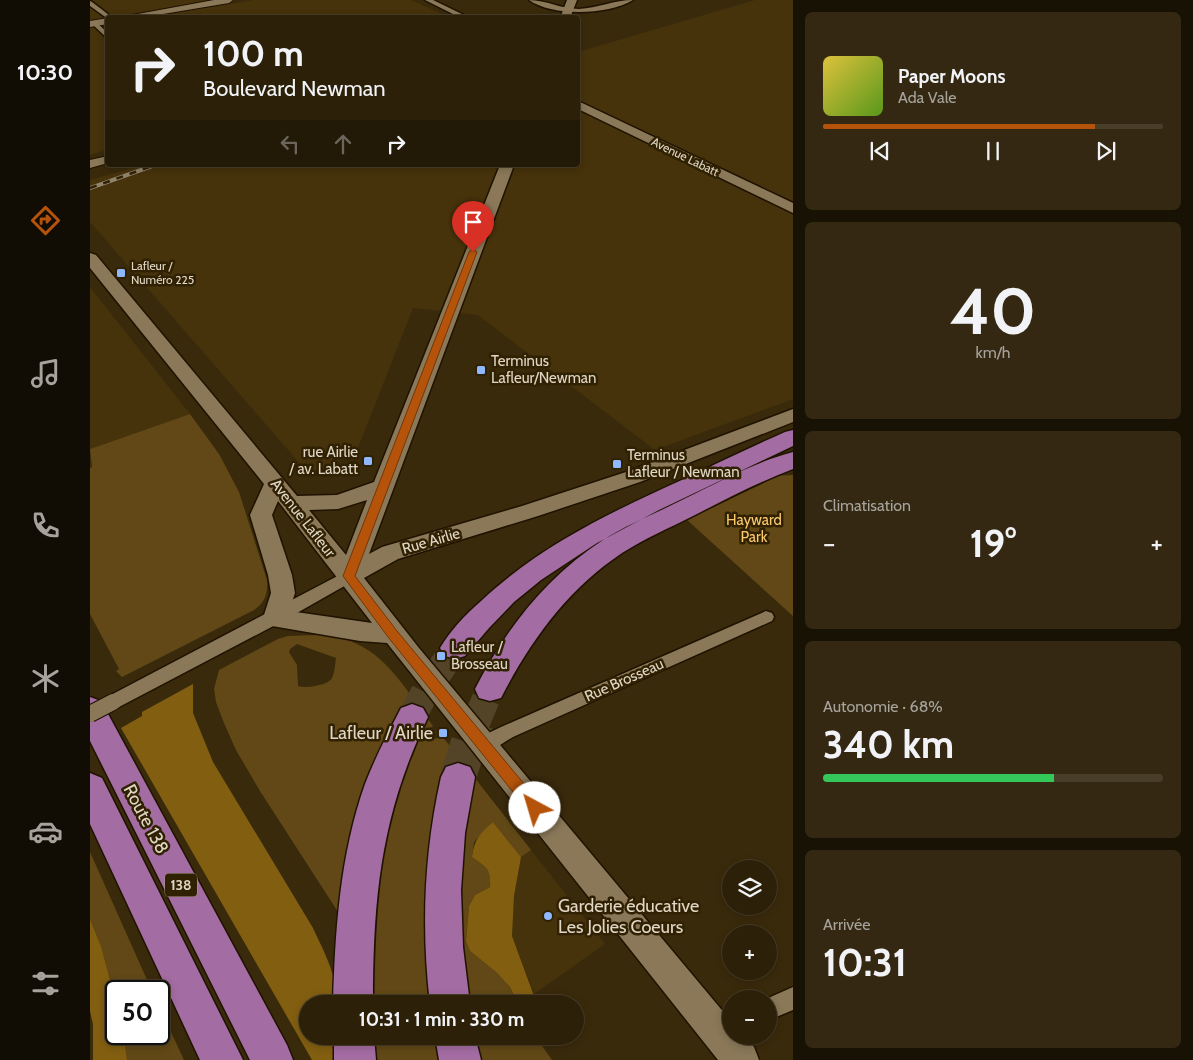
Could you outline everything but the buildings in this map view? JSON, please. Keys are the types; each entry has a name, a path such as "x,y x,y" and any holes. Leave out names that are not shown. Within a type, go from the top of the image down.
{"highway":[{"path":"455,648 476,622 513,587 568,547 646,506 793,437"},
{"path":"490,689 510,652 536,615 566,584 598,557 630,537 767,470 793,460"},
{"name":"Route 138","path":"101,706 272,1060"},
{"path":"352,995 356,924 366,844 371,821 390,762 412,717"},
{"path":"449,995 444,947 442,876 450,810 458,777"},
{"name":"138","path":"90,788 222,1060"},
{"path":"354,1045 355,1060"},
{"path":"457,1045 460,1060"}],"main road":[{"path":"567,14 572,0"},
{"name":"Avenue Labatt","path":"580,106 793,209"},
{"path":"349,576 506,167"},
{"name":"Avenue Lafleur","path":"90,258 292,503 393,634 483,745 722,1027"},
{"name":"Rue Airlie","path":"349,576 390,553 530,511 634,477 726,443 793,415"},
{"path":"275,483 261,515 280,575 283,593 275,618 360,632 393,634"},
{"path":"292,503 338,502 383,486"},
{"name":"Avenue Lafleur","path":"733,1045 741,1060"}],"street":[{"path":"139,15 229,0"},
{"path":"428,0 460,15"},
{"path":"532,0 567,14 630,0"},
{"path":"90,3 106,15"},
{"path":"148,15 164,11"},
{"path":"92,23 105,21"},
{"path":"92,23 105,34"},
{"path":"90,164 105,160"},
{"name":"Rue Airlie","path":"90,714 101,706 275,618 349,576"},
{"name":"Rue Brosseau","path":"483,745 507,732 766,617"},
{"path":"777,1005 793,998"}],"shaded area":[{"path":"90,0 224,0 231,4 253,0 411,0 445,15 105,15 105,151 90,155"},
{"path":"755,0 793,0 793,399 655,450 478,315 413,308 356,453 309,474 90,222 90,180 136,167 580,167 580,51"},
{"path":"90,287 190,414 90,449"},
{"path":"193,684 193,713 213,762 313,928 330,965 336,995 299,995 299,1037 121,728 142,716 142,712"},
{"path":"493,822 521,857 514,896 512,936 534,995 514,995 510,987 496,972 470,951 466,941 469,906 475,895 490,887 490,875 487,869 472,857 478,837"},
{"name":"Garderie éducative Les Jolies Coeurs","path":"531,850 605,944 534,994 512,936 514,896 521,857"},
{"path":"90,919 101,946 110,980 105,980 105,1045 125,1045 127,1060 93,1060 93,1024 90,1011"},
{"path":"303,1045 338,1045 339,1060 312,1060"}],"green space":[{"path":"190,414 219,454 239,492 267,580 266,593 261,604 254,610 122,677 116,671 119,669 90,614 90,468 92,467 90,449"},
{"name":"Hayward Park","path":"793,475 793,616 686,519 769,476"},
{"path":"318,635 343,639 369,650 390,669 408,691 433,726 428,729 435,739 442,736 531,850 521,857 493,822 474,842 472,857 487,868 490,875 490,887 475,895 469,906 466,941 470,951 496,972 510,987 514,995 366,995 340,915 260,791 236,750 216,702 214,689 219,670 278,639 288,636","holes":["297,644 336,658 332,678 326,683 316,686 298,686 297,665 289,652 290,649"]},
{"path":"90,852 147,980 110,980 101,946 90,919"},
{"path":"170,1030 184,1060 127,1060 125,1045 170,1045"},
{"path":"371,1045 442,1045 445,1060 372,1060"},
{"path":"474,1045 541,1045 552,1060 477,1060"}],"tunnel":[{"path":"412,717 425,692 455,648"},
{"path":"475,725 490,689"},
{"path":"458,777 475,723"}],"railway":[{"path":"90,188 149,167"}],"place":[{"name":"Lafleur / Numéro 225","path":"121,273"},
{"name":"Terminus Lafleur/Newman","path":"481,370"},
{"name":"rue Airlie / av. Labatt","path":"368,461"},
{"name":"Terminus Lafleur / Newman","path":"617,464"},
{"name":"Lafleur / Brosseau","path":"441,656"},
{"name":"Lafleur / Airlie","path":"443,733"},
{"name":"Garderie éducative Les Jolies Coeurs","path":"548,916"}],"route":[{"path":"473,252 349,576 393,634 535,808"}]}
